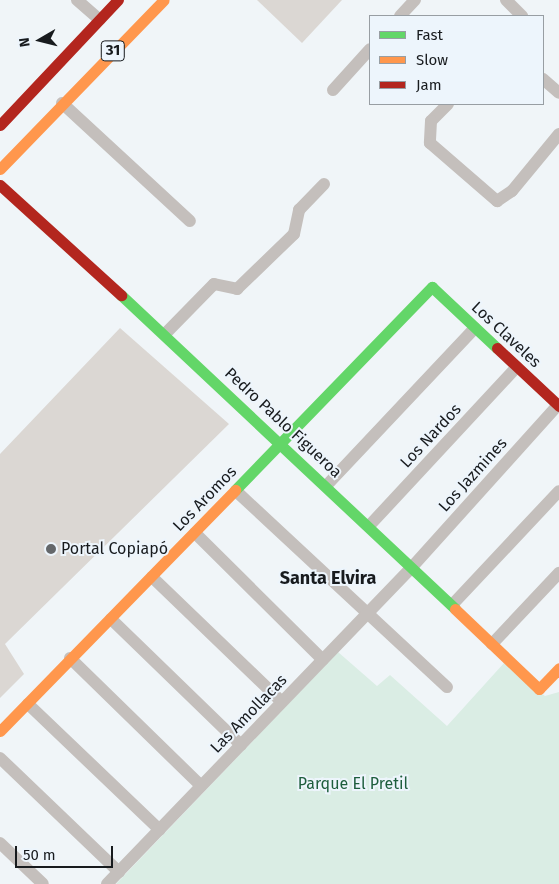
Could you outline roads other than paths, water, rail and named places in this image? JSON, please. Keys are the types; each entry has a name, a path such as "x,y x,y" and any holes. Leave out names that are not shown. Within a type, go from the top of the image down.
{"main road":[{"name":"31","path":"0,125 118,0"},
{"name":"31","path":"0,169 164,0"},
{"name":"Pedro Pablo Figueroa","path":"0,185 165,334 413,566 539,688 559,668"},
{"name":"Los Claveles","path":"432,287 558,405"},
{"name":"Los Aromos","path":"0,731 236,491 279,442 432,287"}],"street":[{"path":"77,0 100,20"},
{"path":"401,15 415,0"},
{"path":"506,0 521,15"},
{"path":"333,90 369,50"},
{"path":"544,80 559,93"},
{"path":"62,103 190,221"},
{"path":"447,105 431,121 430,143 497,201 512,191 559,134"},
{"path":"165,334 214,284 237,289 294,234 299,210 324,184"},
{"path":"326,486 475,328"},
{"name":"Los Nardos","path":"369,526 517,367"},
{"name":"Los Jazmines","path":"413,566 558,405"},
{"path":"236,491 366,615 447,687"},
{"path":"452,605 559,491"},
{"path":"195,533 323,660"},
{"name":"Las Amollacas","path":"107,884 413,566"},
{"path":"492,644 559,573"},
{"path":"152,577 282,702"},
{"path":"111,619 241,746"},
{"path":"70,658 201,786"},
{"path":"28,704 160,830"},
{"path":"0,758 119,872"},
{"path":"0,843 43,884"}],"place":[{"name":"Portal Copiapó","path":"51,549"}],"district":[{"name":"Santa Elvira","path":"328,578"}],"park label":[{"name":"Parque El Pretil","path":"353,784"}]}
